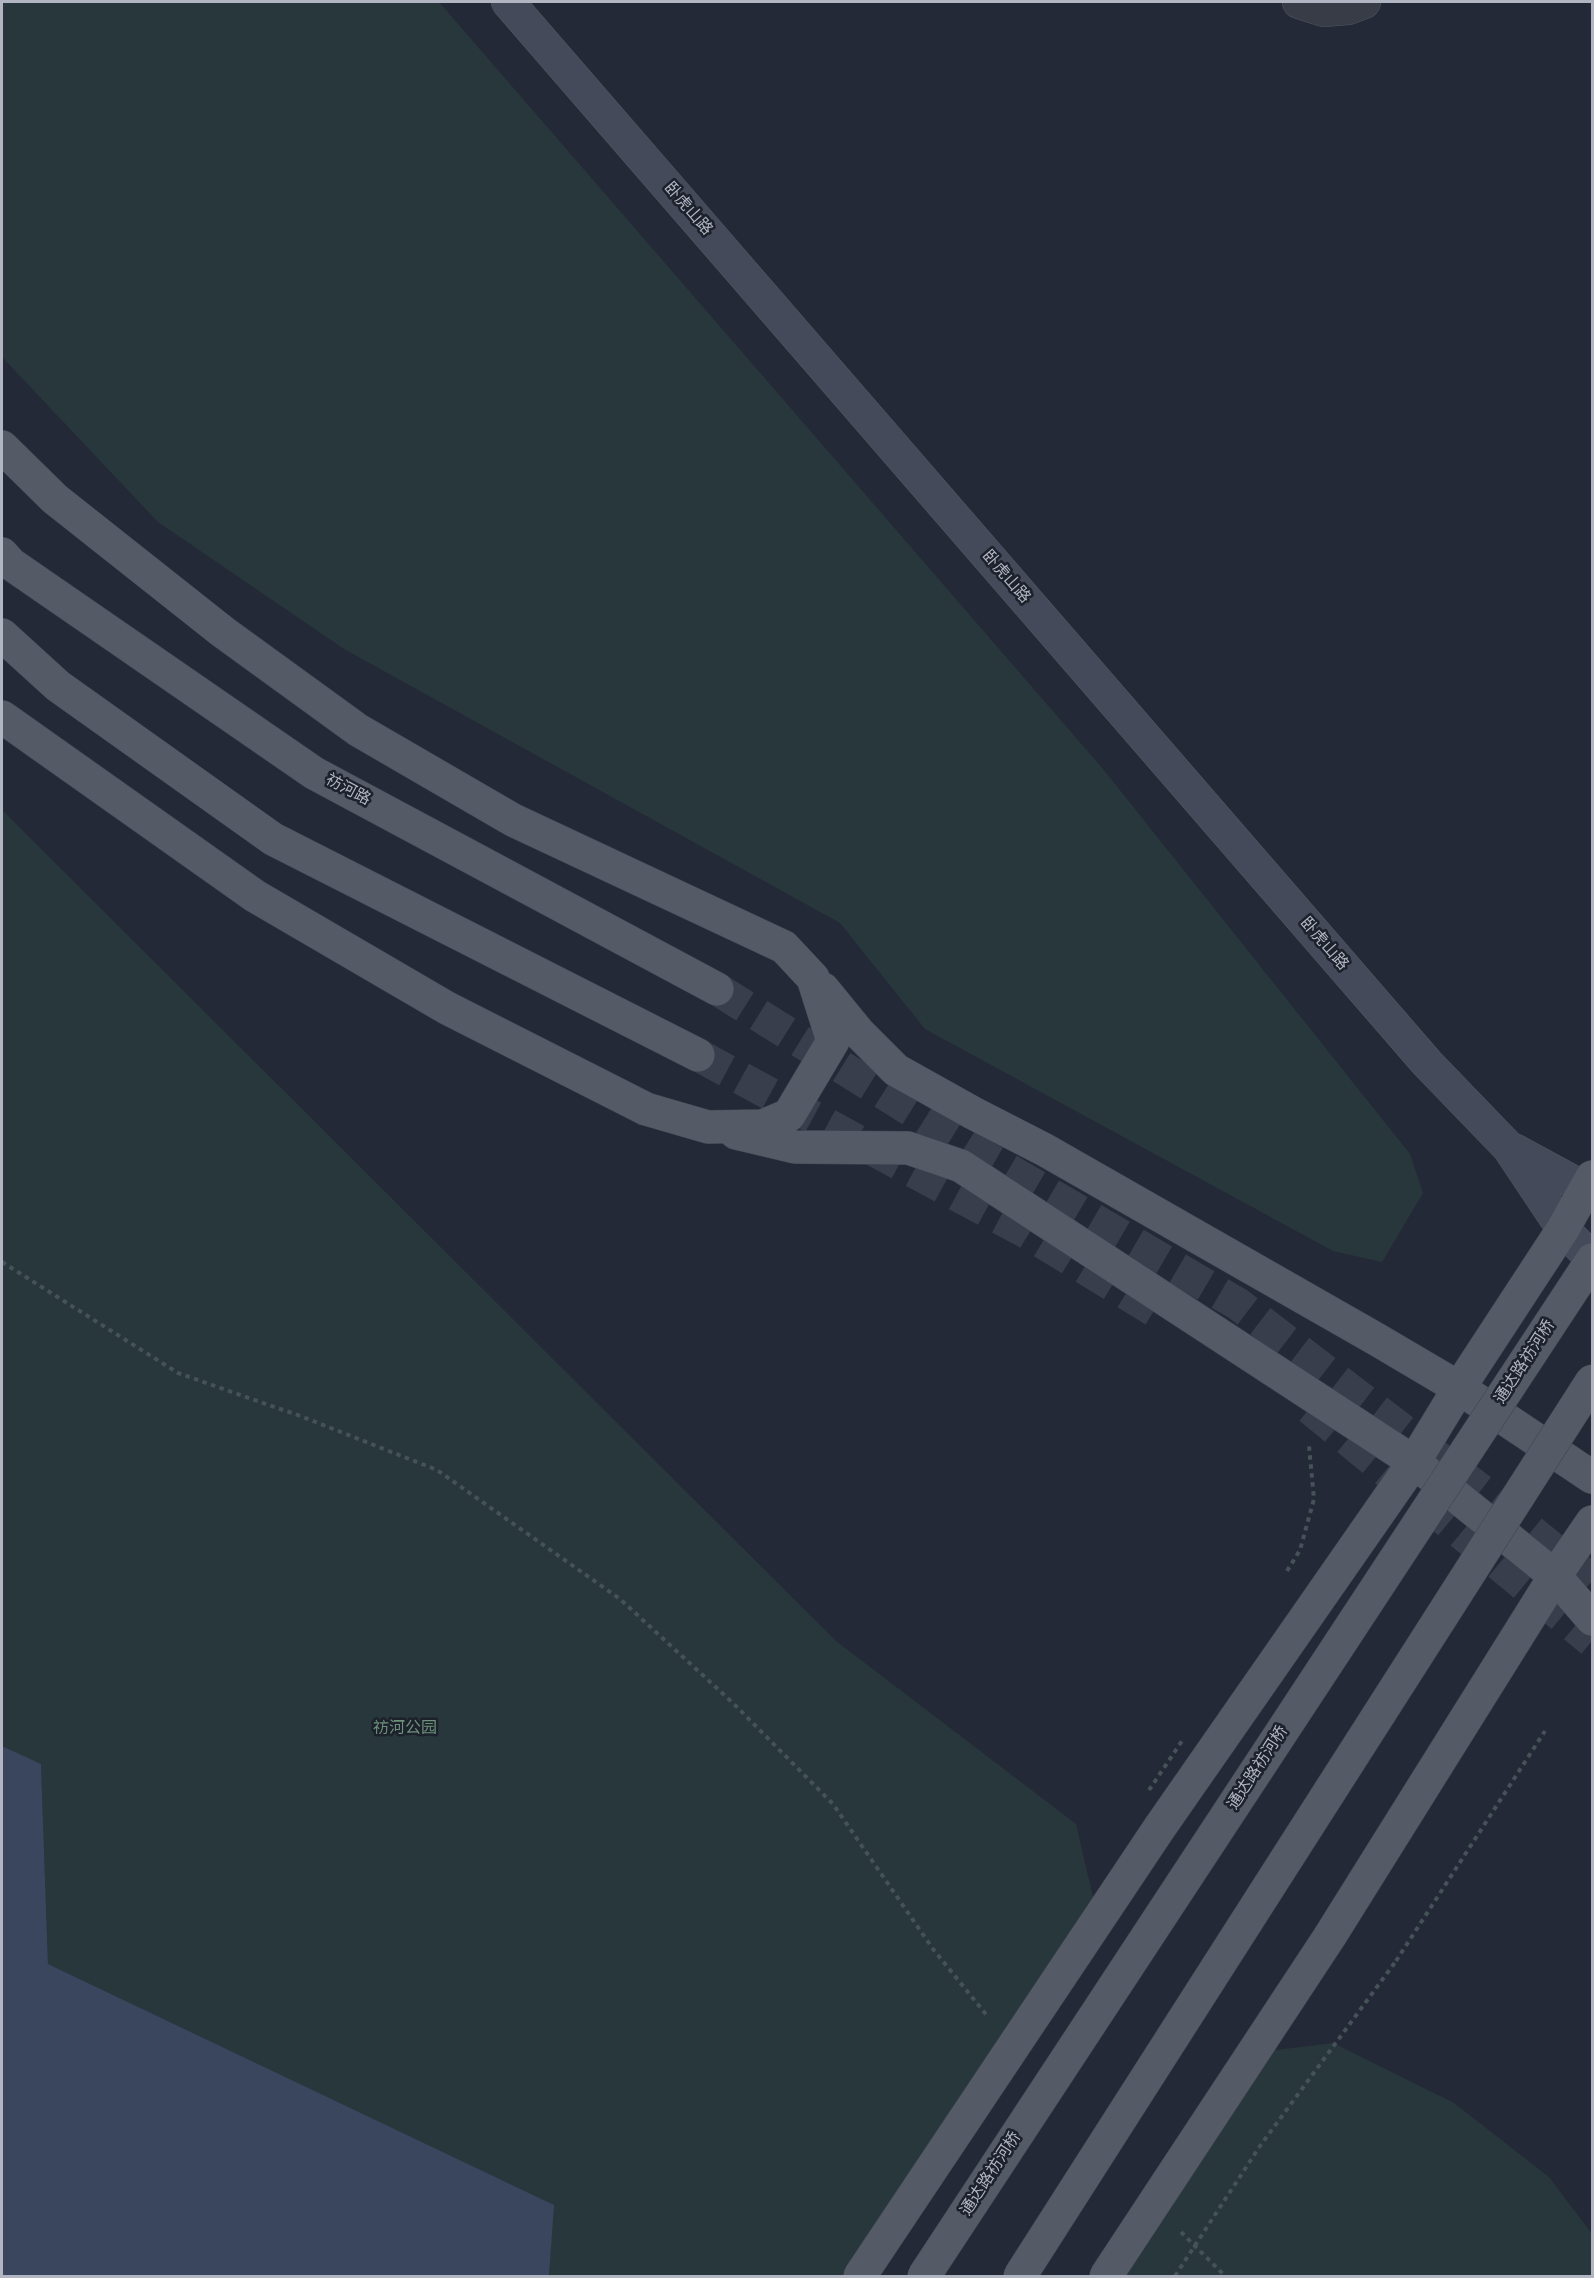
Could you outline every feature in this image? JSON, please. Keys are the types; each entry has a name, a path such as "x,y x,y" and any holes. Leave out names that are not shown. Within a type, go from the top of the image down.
{"main road":[{"path":"2,447 55,499 204,617 358,730 513,820 784,947 859,1033 896,1070 1045,1150 1459,1388 1593,1477"},
{"name":"祊河路","path":"2,554 11,564 314,773 717,989"},
{"path":"2,635 58,686 273,839 698,1055"},
{"path":"2,717 255,896 447,1008 646,1109 708,1127 795,1147 908,1148 960,1166 1414,1462 1555,1576 1593,1619"},
{"path":"708,1127 763,1126 789,1115 833,1041 813,978"},
{"path":"861,2277 1160,1827 1414,1462 1459,1388 1590,1188"},
{"name":"通达路祊河桥","path":"924,2277 1593,1259"},
{"path":"1020,2277 1593,1381"},
{"path":"1106,2277 1330,1936 1555,1576 1593,1522"}],"street":[{"name":"卧虎山路","path":"507,2 1427,1063 1509,1148 1563,1229 1593,1259"},
{"path":"1299,2 1324,10 1348,8 1364,2"},
{"name":"卧虎山路","path":"1509,1148 1590,1188"}],"path":[{"path":"2,1262 178,1373 303,1417 437,1470 620,1599 734,1704 833,1804 933,1950 992,2021"},
{"path":"1300,1550 1314,1499 1309,1446"},
{"path":"1175,2277 1260,2146 1396,1961 1545,1731"},
{"path":"1176,2227 1225,2277"}],"green space":[{"path":"2,2 439,2 1103,769 1410,1154 1423,1193 1382,1262 1333,1251 925,1029 840,923 344,649 158,522 2,357"},
{"name":"祊河公园","path":"2,810 836,1641 1076,1824 1093,1897 851,2276 549,2276 553,2205 48,1964 41,1765 2,1746"},
{"path":"1333,2043 1454,2103 1549,2177 1592,2234 1592,2276 1114,2276 1252,2053"}],"water":[{"path":"2,1746 41,1764 48,1964 554,2205 549,2276 2,2276"}],"tunnel":[{"path":"717,989 981,1154 1238,1304 1487,1495 1592,1581"},
{"path":"698,1055 1026,1232 1160,1314"},
{"path":"1310,1408 1592,1641"}]}
